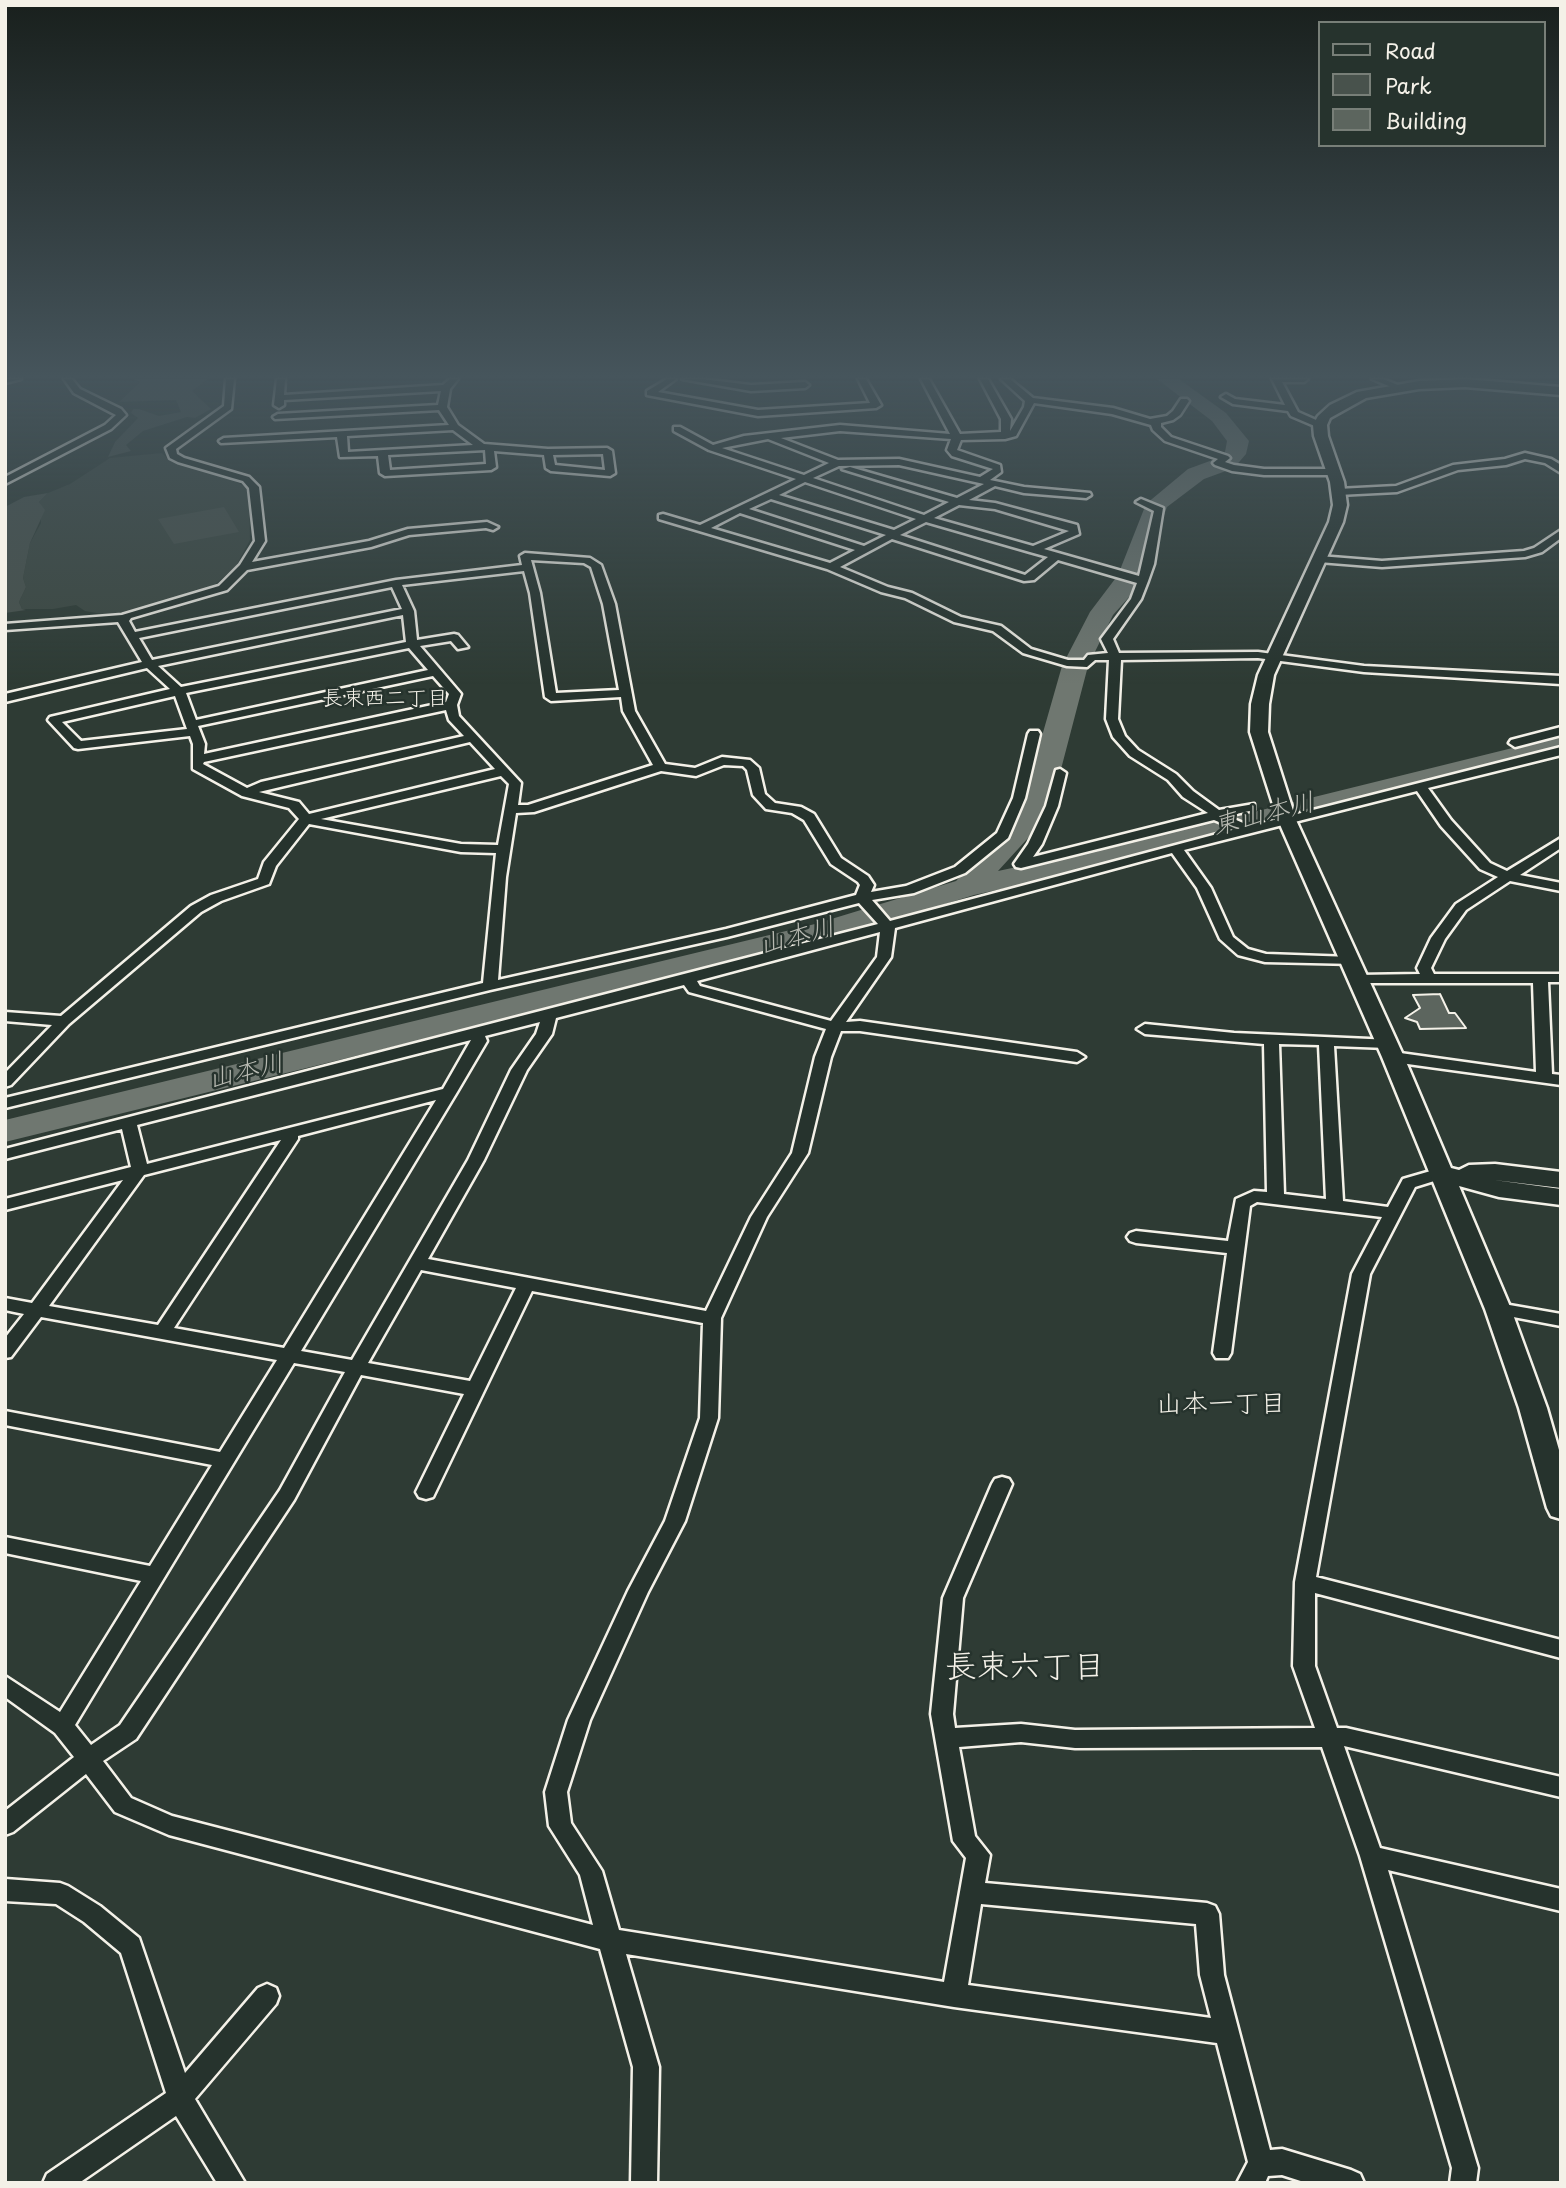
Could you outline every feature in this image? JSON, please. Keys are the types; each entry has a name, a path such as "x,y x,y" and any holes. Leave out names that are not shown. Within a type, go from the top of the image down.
{"street":[{"path":"5,626 124,618 215,592 244,567 260,541 254,487 248,481"},
{"path":"700,529 799,481"},
{"path":"814,481 926,519 1143,581"},
{"path":"891,481 958,502 995,506 1069,525 1075,532 1034,550"},
{"path":"989,481 1043,493 1086,495"},
{"path":"831,567 958,502 989,481"},
{"path":"1335,481 1340,505 1336,522 1266,675 1260,704 1259,732 1285,814 1390,1050 1498,1309 1533,1408 1561,1508"},
{"path":"1338,492 1397,489 1418,481"},
{"path":"1030,517 1043,493"},
{"path":"770,495 1024,578 1030,578 1056,556"},
{"path":"1139,507 1158,514 1149,564 1136,599 1107,639 1115,657 1112,719 1119,737 1134,753 1172,777 1188,794 1218,817 1250,830"},
{"path":"740,510 865,550"},
{"path":"663,517 831,567 885,590 908,595 958,620 997,628 1027,651 1067,663 1087,664 1092,657 1274,657 1364,669 1561,680"},
{"path":"244,567 371,544 408,532 487,525 493,527"},
{"path":"1319,559 1382,564 1525,554 1538,550 1561,533"},
{"path":"626,693 551,697 526,556 586,560 596,565 609,604 626,693 629,711 660,768"},
{"path":"131,636 396,583 528,567"},
{"path":"396,583 408,611 412,644 455,694 451,705 453,717 515,783 504,849 489,974 490,986"},
{"path":"5,698 149,664 408,611"},
{"path":"124,618 131,636 149,664 179,691 200,744 197,766 247,793 294,805 306,819 324,824 461,848 504,849"},
{"path":"437,672 194,728 78,745 54,720 179,691 412,644 454,637 462,647"},
{"path":"198,759 451,705"},
{"path":"1515,743 1561,731"},
{"path":"5,1103 113,1072 727,933 862,898 909,890 935,881 960,870 993,847 1011,822 1034,734"},
{"path":"247,793 261,786 472,738"},
{"path":"5,1154 888,927 1250,830 1285,814 1421,787 1561,751"},
{"path":"509,809 529,809 660,768 696,772 722,761 746,763 752,768 759,795 771,806 796,810 809,817 836,861 863,878 867,885 862,898"},
{"path":"5,1082 64,1021 196,909 216,898 264,881 269,865 306,819 504,771"},
{"path":"1060,773 1049,814 1035,844 1021,864 1218,817 1249,807"},
{"path":"1421,787 1447,823 1485,866 1506,876 1561,887"},
{"path":"1429,979 1424,968 1438,938 1461,907 1561,842"},
{"path":"1176,849 1204,888 1227,939 1242,952 1265,958 1429,979 1561,978"},
{"path":"644,2183 646,2067 590,1871 560,1826 556,1792 579,1720 638,1591 675,1521 709,1418 712,1318 759,1217 800,1153 823,1057 835,1027 884,957 888,927 862,898"},
{"path":"1540,978 1544,1077"},
{"path":"689,979 694,989 835,1027 860,1026 1077,1057"},
{"path":"5,1825 87,1760 128,1732 287,1495 476,1160 519,1070 544,1034 549,1015"},
{"path":"5,1016 64,1021"},
{"path":"1144,1029 1326,1041 1561,1080"},
{"path":"62,1726 449,1092 479,1041 476,1033"},
{"path":"1270,1039 1276,1199"},
{"path":"1326,1041 1335,1206"},
{"path":"5,1095 115,1073 113,1072 147,1057 149,1060"},
{"path":"5,1205 449,1092"},
{"path":"5,1352 139,1169 129,1124"},
{"path":"162,1333 290,1139 289,1132"},
{"path":"1463,2183 1465,2168 1372,1856 1304,1666 1305,1583 1361,1274 1409,1184 1441,1173 1495,1172 1561,1180"},
{"path":"1441,1173 1499,1189 1561,1197"},
{"path":"1223,1353 1242,1203 1254,1196 1393,1213"},
{"path":"1136,1237 1236,1248"},
{"path":"416,1263 712,1318"},
{"path":"426,1492 526,1284"},
{"path":"5,1304 475,1389"},
{"path":"1498,1309 1561,1320"},
{"path":"5,1418 224,1460"},
{"path":"954,1995 978,1855 964,1841 942,1714 953,1598 1002,1484"},
{"path":"5,1545 153,1575"},
{"path":"1305,1583 1561,1649"},
{"path":"5,1685 62,1726 123,1805 169,1825 610,1940 954,1995 1226,2032"},
{"path":"946,1738 1021,1733 1075,1739 1329,1735 1561,1787"},
{"path":"1372,1856 1561,1900"},
{"path":"5,1890 60,1894 92,1914 131,1946 180,2098 232,2183"},
{"path":"971,1892 1207,1914 1212,1975 1256,2173 1282,2162 1351,2183"},
{"path":"56,2183 180,2098 267,1996"}],"shaded area":[{"path":"74,481 235,481 246,487 249,496 250,540 236,566 210,589 118,617 85,611 76,605 53,609 22,609 19,602 26,587 23,578 30,543 41,523 39,502 48,493"}],"green space":[{"path":"48,493 39,502 45,510 30,543 23,578 26,587 19,602 22,609 26,610 5,613 5,507 24,497"},
{"path":"224,507 239,532 174,544 158,519"}],"building":[{"path":"1440,994 1449,1013 1455,1013 1466,1028 1420,1029 1417,1022 1405,1018 1420,1008 1413,995"}],"waterway":[{"name":"山本川","path":"967,887 1034,815 1075,666 1102,612 1121,591 1130,575 1157,504 1187,481"},
{"name":"東山本川","path":"967,887 1120,854 1561,744"},
{"name":"山本川","path":"5,1131 825,931 967,887"}],"district":[{"name":"長束西二丁目","path":"385,699"},
{"name":"山本一丁目","path":"1221,1405"},
{"name":"長束六丁目","path":"1025,1668"}]}
